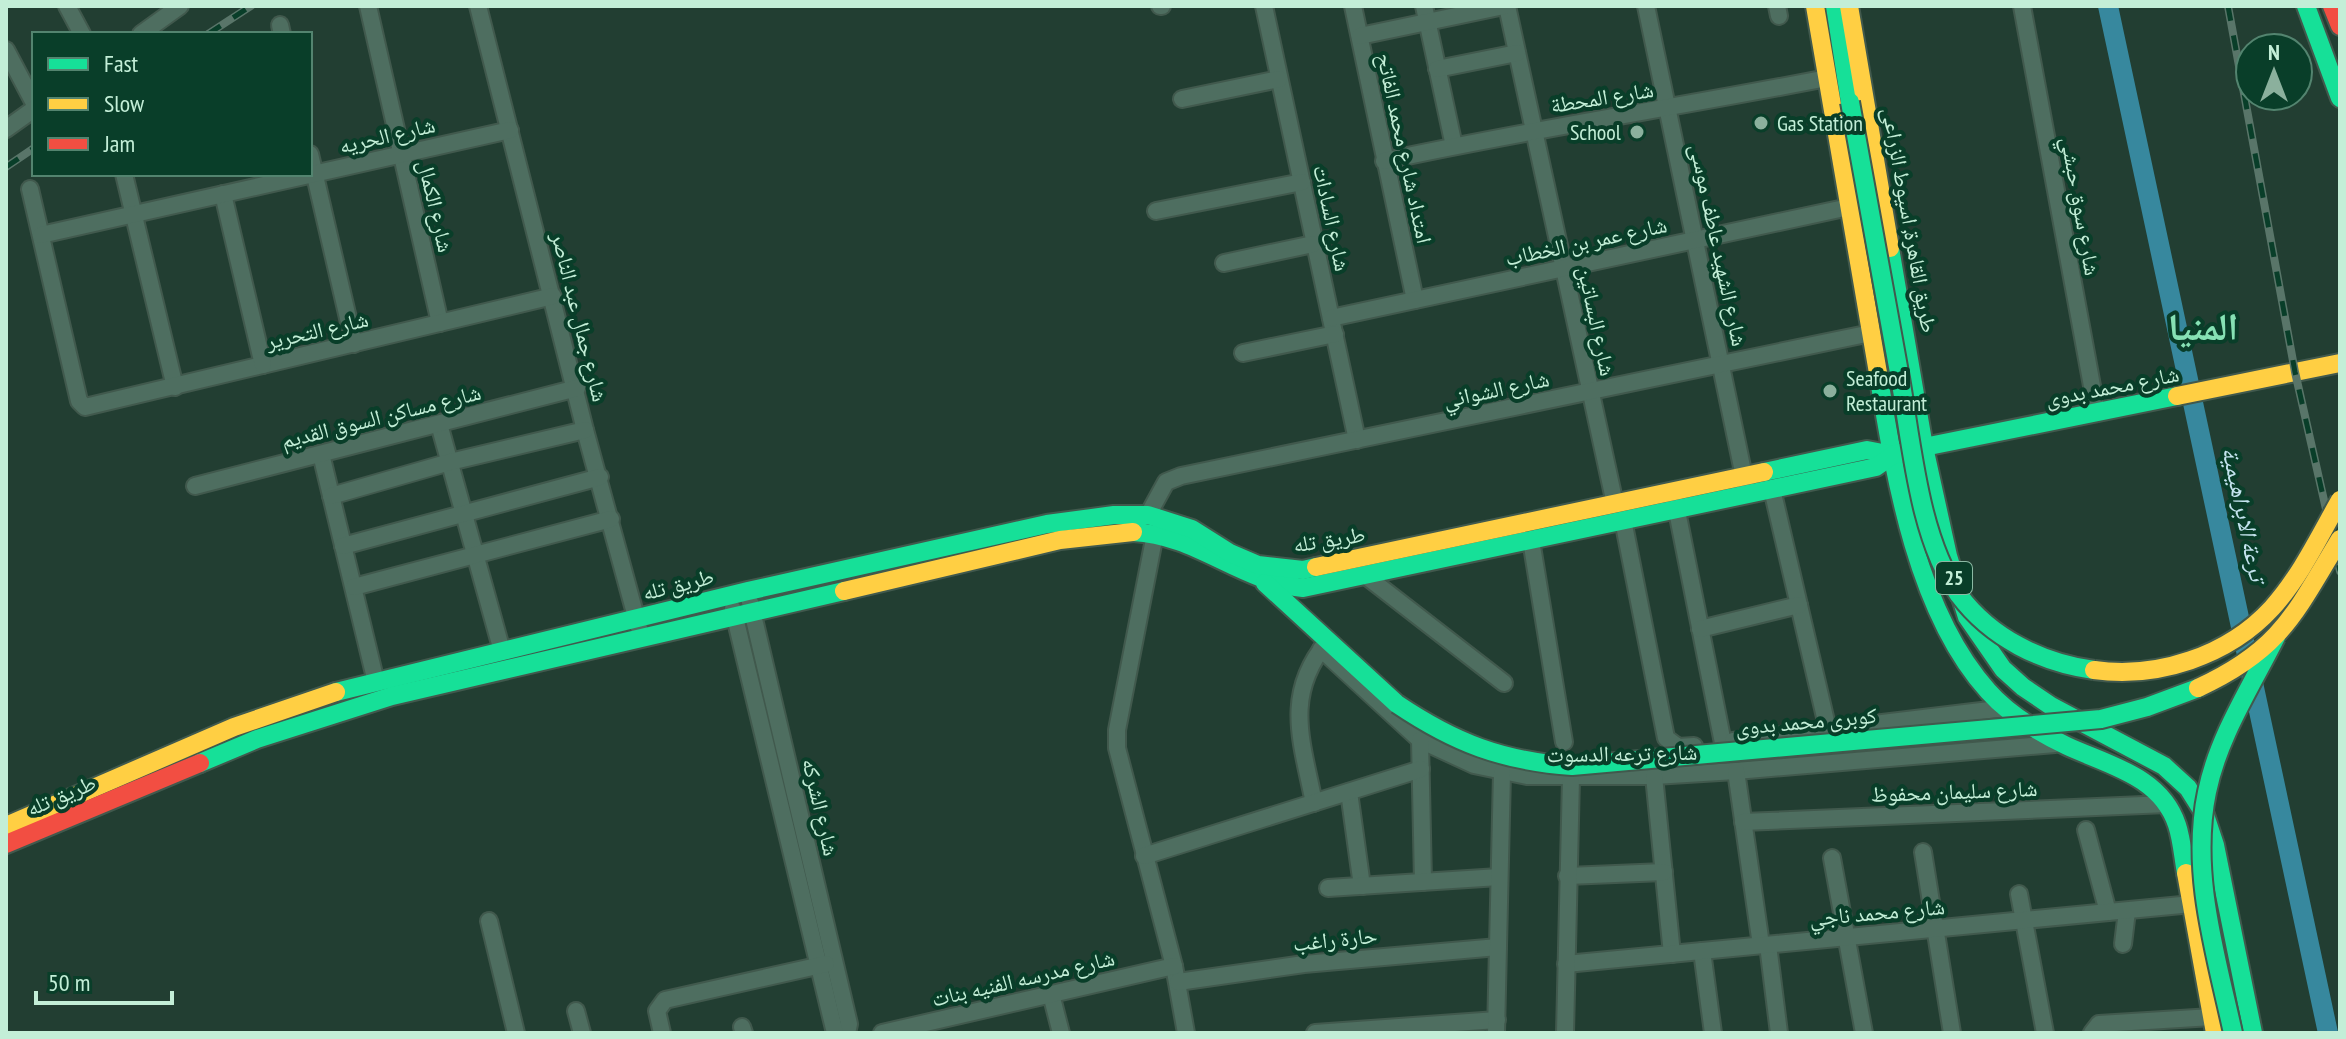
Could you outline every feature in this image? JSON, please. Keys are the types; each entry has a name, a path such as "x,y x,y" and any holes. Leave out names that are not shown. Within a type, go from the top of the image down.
{"main road":[{"name":"25","path":"1815,6 1893,455 1918,561 1944,624 1980,683 2034,729 2148,784 2167,804 2177,825 2214,1025"},
{"name":"طريق القاهرة, اسيوط الزراعى","path":"1835,6 1921,495 1937,556 1967,606 2011,644 2040,659 2078,670 2114,674 2146,673 2177,667 2207,656 2235,640 2259,620 2281,597 2340,500"},
{"name":"طريق القاهرة, اسيوط الزراعى","path":"1849,6 1924,447 1948,556 1967,617 2003,669 2023,687 2051,706 2164,766 2188,788 2205,815 2215,845 2253,1033"},
{"path":"2306,6 2340,98"},
{"path":"2332,6 2340,26"},
{"name":"شارع محمد بدوى","path":"1893,455 2340,363"},
{"name":"طريق تله","path":"6,844 296,724 392,696 1060,540 1121,533 1155,534 1189,546 1264,583 1318,569 1746,485 1867,450 1893,455"},
{"name":"طريق تله","path":"1746,485 1772,489 1876,467 1893,455"},
{"name":"طريق تله","path":"6,826 234,727 302,703 739,593 1047,524 1114,515 1148,515 1192,529 1244,560 1303,588 1531,540 1619,512"},
{"name":"كوبرى محمد بدوى","path":"1264,583 1324,644 1428,726 1461,744 1497,757 1534,765 1572,766 2101,719 2137,711 2172,700 2241,664 2276,637 2290,621 2340,539"},
{"path":"1944,624 1967,617"},
{"path":"2233,1033 2202,878 2202,818 2216,759 2276,637"}],"street":[{"path":"67,6 81,32"},
{"path":"149,6 157,22"},
{"path":"144,32 180,6"},
{"name":"شارع الكمال","path":"368,6 440,323"},
{"name":"شارع جمال عبد الناصر","path":"478,6 577,388 585,430 641,637"},
{"name":"شارع السادات","path":"1264,6 1357,440"},
{"name":"امتداد شارع محمد الفاتح","path":"1353,6 1415,300"},
{"path":"1360,36 1426,14 1506,6"},
{"name":"شارع البساتين","path":"1506,6 1666,738 1678,747 2006,708"},
{"name":"شارع الشهيد عاطف موسى","path":"1646,6 1746,485"},
{"name":"شارع سوق حبشي","path":"2022,6 2097,413"},
{"path":"1426,14 1454,146"},
{"path":"6,50 32,99"},
{"path":"1437,69 1517,53"},
{"name":"شارع المحطة","path":"1384,161 1535,129 1668,109 1827,78"},
{"path":"1182,99 1279,79"},
{"path":"6,129 32,110"},
{"name":"شارع الحريه","path":"312,173 510,130"},
{"path":"312,162 354,344"},
{"path":"124,176 175,387"},
{"name":"شارع الحريه","path":"41,235 223,194 246,181 289,176"},
{"path":"1156,211 1302,182"},
{"path":"30,189 41,235"},
{"path":"223,194 263,365"},
{"name":"شارع عمر بن الخطاب","path":"1243,353 1415,300 1849,207"},
{"name":"شارع التحرير","path":"41,235 79,401 81,405 91,407 553,296"},
{"path":"1224,263 1313,244"},
{"name":"شارع الشواني","path":"1148,515 1161,489 1173,478 1871,333"},
{"name":"شارع مساكن السوق القديم","path":"195,486 577,388"},
{"path":"439,424 502,651"},
{"path":"331,496 450,462 585,430"},
{"path":"321,454 376,682"},
{"path":"343,546 600,477"},
{"path":"1772,489 1828,730"},
{"path":"1675,500 1723,743"},
{"path":"354,587 611,519"},
{"path":"1155,534 1117,730 1120,767 1176,974 1186,1033"},
{"path":"1531,540 1564,742"},
{"path":"1366,576 1504,683"},
{"name":"شارع الشركه","path":"739,593 827,963 849,1024 847,1033"},
{"path":"1700,629 1799,605"},
{"path":"1314,803 1300,732 1298,703 1310,663 1324,644"},
{"name":"شارع ترعه الدسوت","path":"1324,644 1420,740 1461,760 1502,773 1571,778 1654,776 2062,744"},
{"path":"1420,740 1423,882"},
{"path":"1144,856 1421,769"},
{"path":"1736,771 1779,1033"},
{"path":"1315,1033 1496,1027 1502,773"},
{"path":"1654,776 1672,954"},
{"path":"1565,1033 1571,778"},
{"path":"1349,792 1362,886"},
{"name":"شارع سليمان محفوظ","path":"1743,822 2167,804"},
{"path":"2086,830 2108,912"},
{"path":"1923,852 1952,1033"},
{"path":"1832,858 1864,1033"},
{"path":"1567,876 1664,872"},
{"path":"1328,888 1499,877"},
{"path":"2019,894 2045,1033"},
{"name":"شارع محمد ناجي","path":"1566,964 2192,904"},
{"path":"2123,944 2127,911"},
{"path":"489,921 516,1033"},
{"name":"حارة راغب","path":"1176,974 1498,947"},
{"path":"1702,951 1713,1033"},
{"path":"662,1033 657,1011 665,1000 827,963"},
{"name":"شارع الشركه","path":"827,963 835,1033"},
{"name":"شارع مدرسه الفنيه بنات","path":"882,1033 949,1026 1051,994 1176,974"},
{"path":"1051,994 1061,1033"},
{"path":"576,1011 582,1033"},
{"path":"2092,1033 2099,1024 2214,1025"}],"waterway":[{"name":"ترعة الابراهيمية","path":"2108,6 2328,1033"}],"railway":[{"path":"211,32 251,6"},
{"path":"2228,6 2295,372 2340,571"},
{"path":"6,167 32,149"}],"traffic: fast":[{"path":"1835,6 1850,102"},
{"path":"2306,6 2340,98"},
{"path":"1850,102 1913,462 1926,519 1945,572 1972,610 2002,636 2037,655 2094,670"},
{"path":"1890,248 1924,447 1948,556 1967,617 2003,669 2023,687 2051,706 2164,766 2188,788 2205,815 2215,845 2253,1033"},
{"path":"1878,373 1892,455 1912,541 1943,622 1963,659 1996,700 2024,722 2067,746 2131,774 2159,795 2177,825 2186,873"},
{"path":"1133,532 1178,541 1258,577 1303,588 1876,467 1893,455 1924,447 2177,396"},
{"path":"1764,472 1867,450 1893,455"},
{"path":"336,692 748,591 1047,524 1114,515 1148,515 1192,529 1230,553 1258,565 1303,570 1316,567"},
{"path":"1265,583 1397,704"},
{"path":"200,763 257,739 392,696 844,591"},
{"path":"2233,1033 2207,913 2203,883 2203,822 2207,792 2219,752 2276,637"},
{"path":"1397,704 1418,718 1480,748 1523,760 1572,766 2101,719 2147,707 2198,688"}],"traffic: slow":[{"path":"1815,6 1878,373"},
{"path":"1849,6 1890,248"},
{"path":"2177,396 2340,363"},
{"path":"1316,567 1764,472"},
{"path":"2094,670 2118,672 2166,667 2213,651 2234,639 2254,625 2282,596 2309,556 2340,500"},
{"path":"844,591 1060,540 1133,532"},
{"path":"2198,688 2226,674 2268,644 2297,609 2340,539"},
{"path":"6,826 234,727 336,692"},
{"path":"2186,873 2215,1033"}],"traffic: jam":[{"path":"2332,6 2340,26"},
{"path":"6,844 200,763"}],"place":[{"name":"Gas Station","path":"1761,123"},
{"name":"School","path":"1637,132"},
{"name":"Seafood Restaurant","path":"1830,391"}],"district":[{"name":"المنيا","path":"2203,327"}]}
